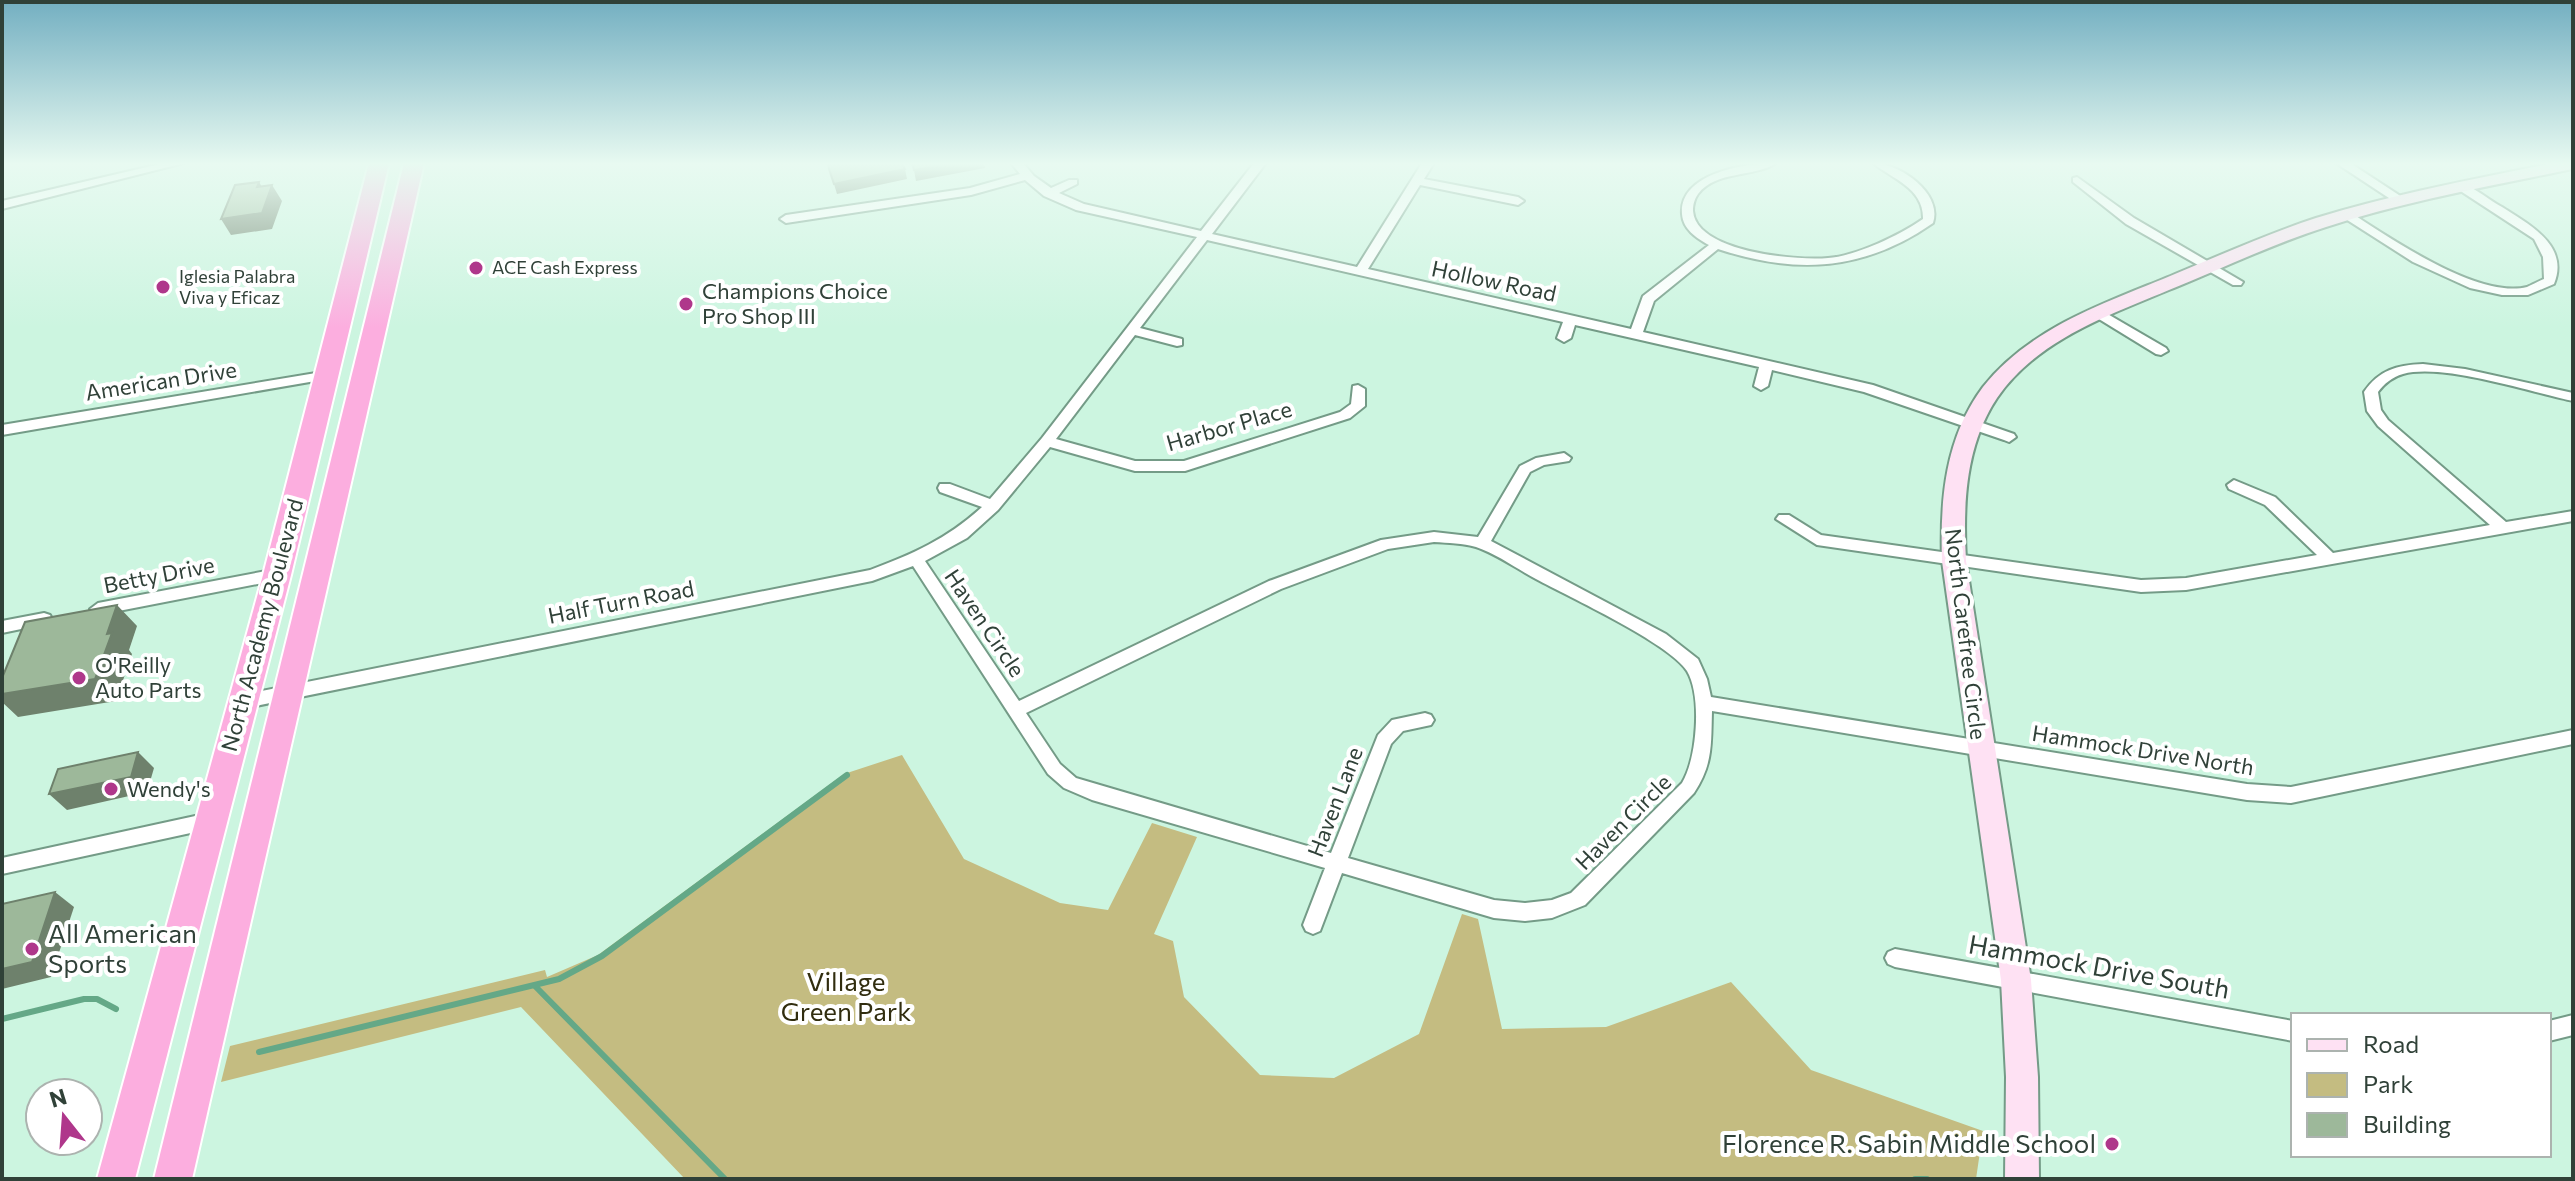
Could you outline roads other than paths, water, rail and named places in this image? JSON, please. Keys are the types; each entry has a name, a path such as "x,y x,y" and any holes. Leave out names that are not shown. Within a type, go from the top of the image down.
{"highway":[{"name":"North Academy Boulevard","path":"116,1179 277,575 366,218"},
{"name":"North Academy Boulevard","path":"173,1179 401,218"}],"main road":[{"name":"North Carefree Circle","path":"2022,1179 2024,1118 2016,980 1954,561 1950,511 1959,455 1972,424 2002,378 2032,350 2099,313 2316,224 2339,218"}],"street":[{"path":"786,219 792,218"},
{"name":"Hollow Road","path":"1125,218 1868,388 2009,437"},
{"name":"Half Turn Road","path":"241,702 872,575 916,559 962,534 993,506 1047,441 1216,218"},
{"path":"1360,272 1394,218"},
{"path":"1686,218 1689,226 1716,245 1732,251 1829,262 1857,253 1929,218"},
{"path":"2126,218 2237,282"},
{"path":"2351,218 2440,271 2469,283 2520,291 2534,289 2550,281 2544,242 2510,218"},
{"path":"1636,333 1648,299 1716,245"},
{"path":"2099,313 2161,351"},
{"path":"1564,338 1571,319"},
{"path":"1131,330 1177,342"},
{"path":"1761,386 1767,363"},
{"path":"2502,527 2374,411 2371,392 2377,382 2396,371 2425,368 2573,397"},
{"name":"American Drive","path":"2,430 328,375"},
{"name":"Harbor Place","path":"1047,441 1135,466 1185,466 1345,415 1358,406 1358,389"},
{"path":"1482,543 1525,469 1541,461 1564,458"},
{"path":"2234,485 2270,501 2329,558"},
{"path":"945,488 993,506"},
{"path":"1784,519 1817,540 2141,586 2186,584 2573,516"},
{"name":"Haven Circle","path":"916,559 1054,769 1070,783 1494,909 1525,912 1552,909 1578,899 1688,788 1698,772 1702,757 1704,703 1692,664 1669,645 1482,543 1434,537 1386,544 1275,585 1016,710"},
{"name":"Betty Drive","path":"2,627 277,575"},
{"name":"Hammock Drive North","path":"1704,703 2247,792 2291,795 2573,737"},
{"name":"Haven Lane","path":"1313,925 1384,740 1398,725 1425,720"},
{"path":"2,866 209,821"},
{"name":"Hammock Drive South","path":"1895,958 2291,1031"},
{"path":"2551,1030 2573,1025"}],"waterway":[{"path":"259,1052 559,979 602,956 847,775"},
{"path":"535,986 725,1179"},
{"path":"2,1019 84,999 97,999 116,1009"},
{"path":"1915,1179 1927,1179"}],"place":[{"name":"ACE Cash Express","path":"476,268"},
{"name":"Iglesia Palabra Viva y Eficaz","path":"163,287"},
{"name":"Champions Choice Pro Shop III","path":"686,304"},
{"name":"O'Reilly Auto Parts","path":"79,678"},
{"name":"Wendy's","path":"111,789"},
{"name":"All American Sports","path":"32,949"},
{"name":"Florence R. Sabin Middle School","path":"2112,1144"}],"park label":[{"name":"Village Green Park","path":"846,997"}]}
